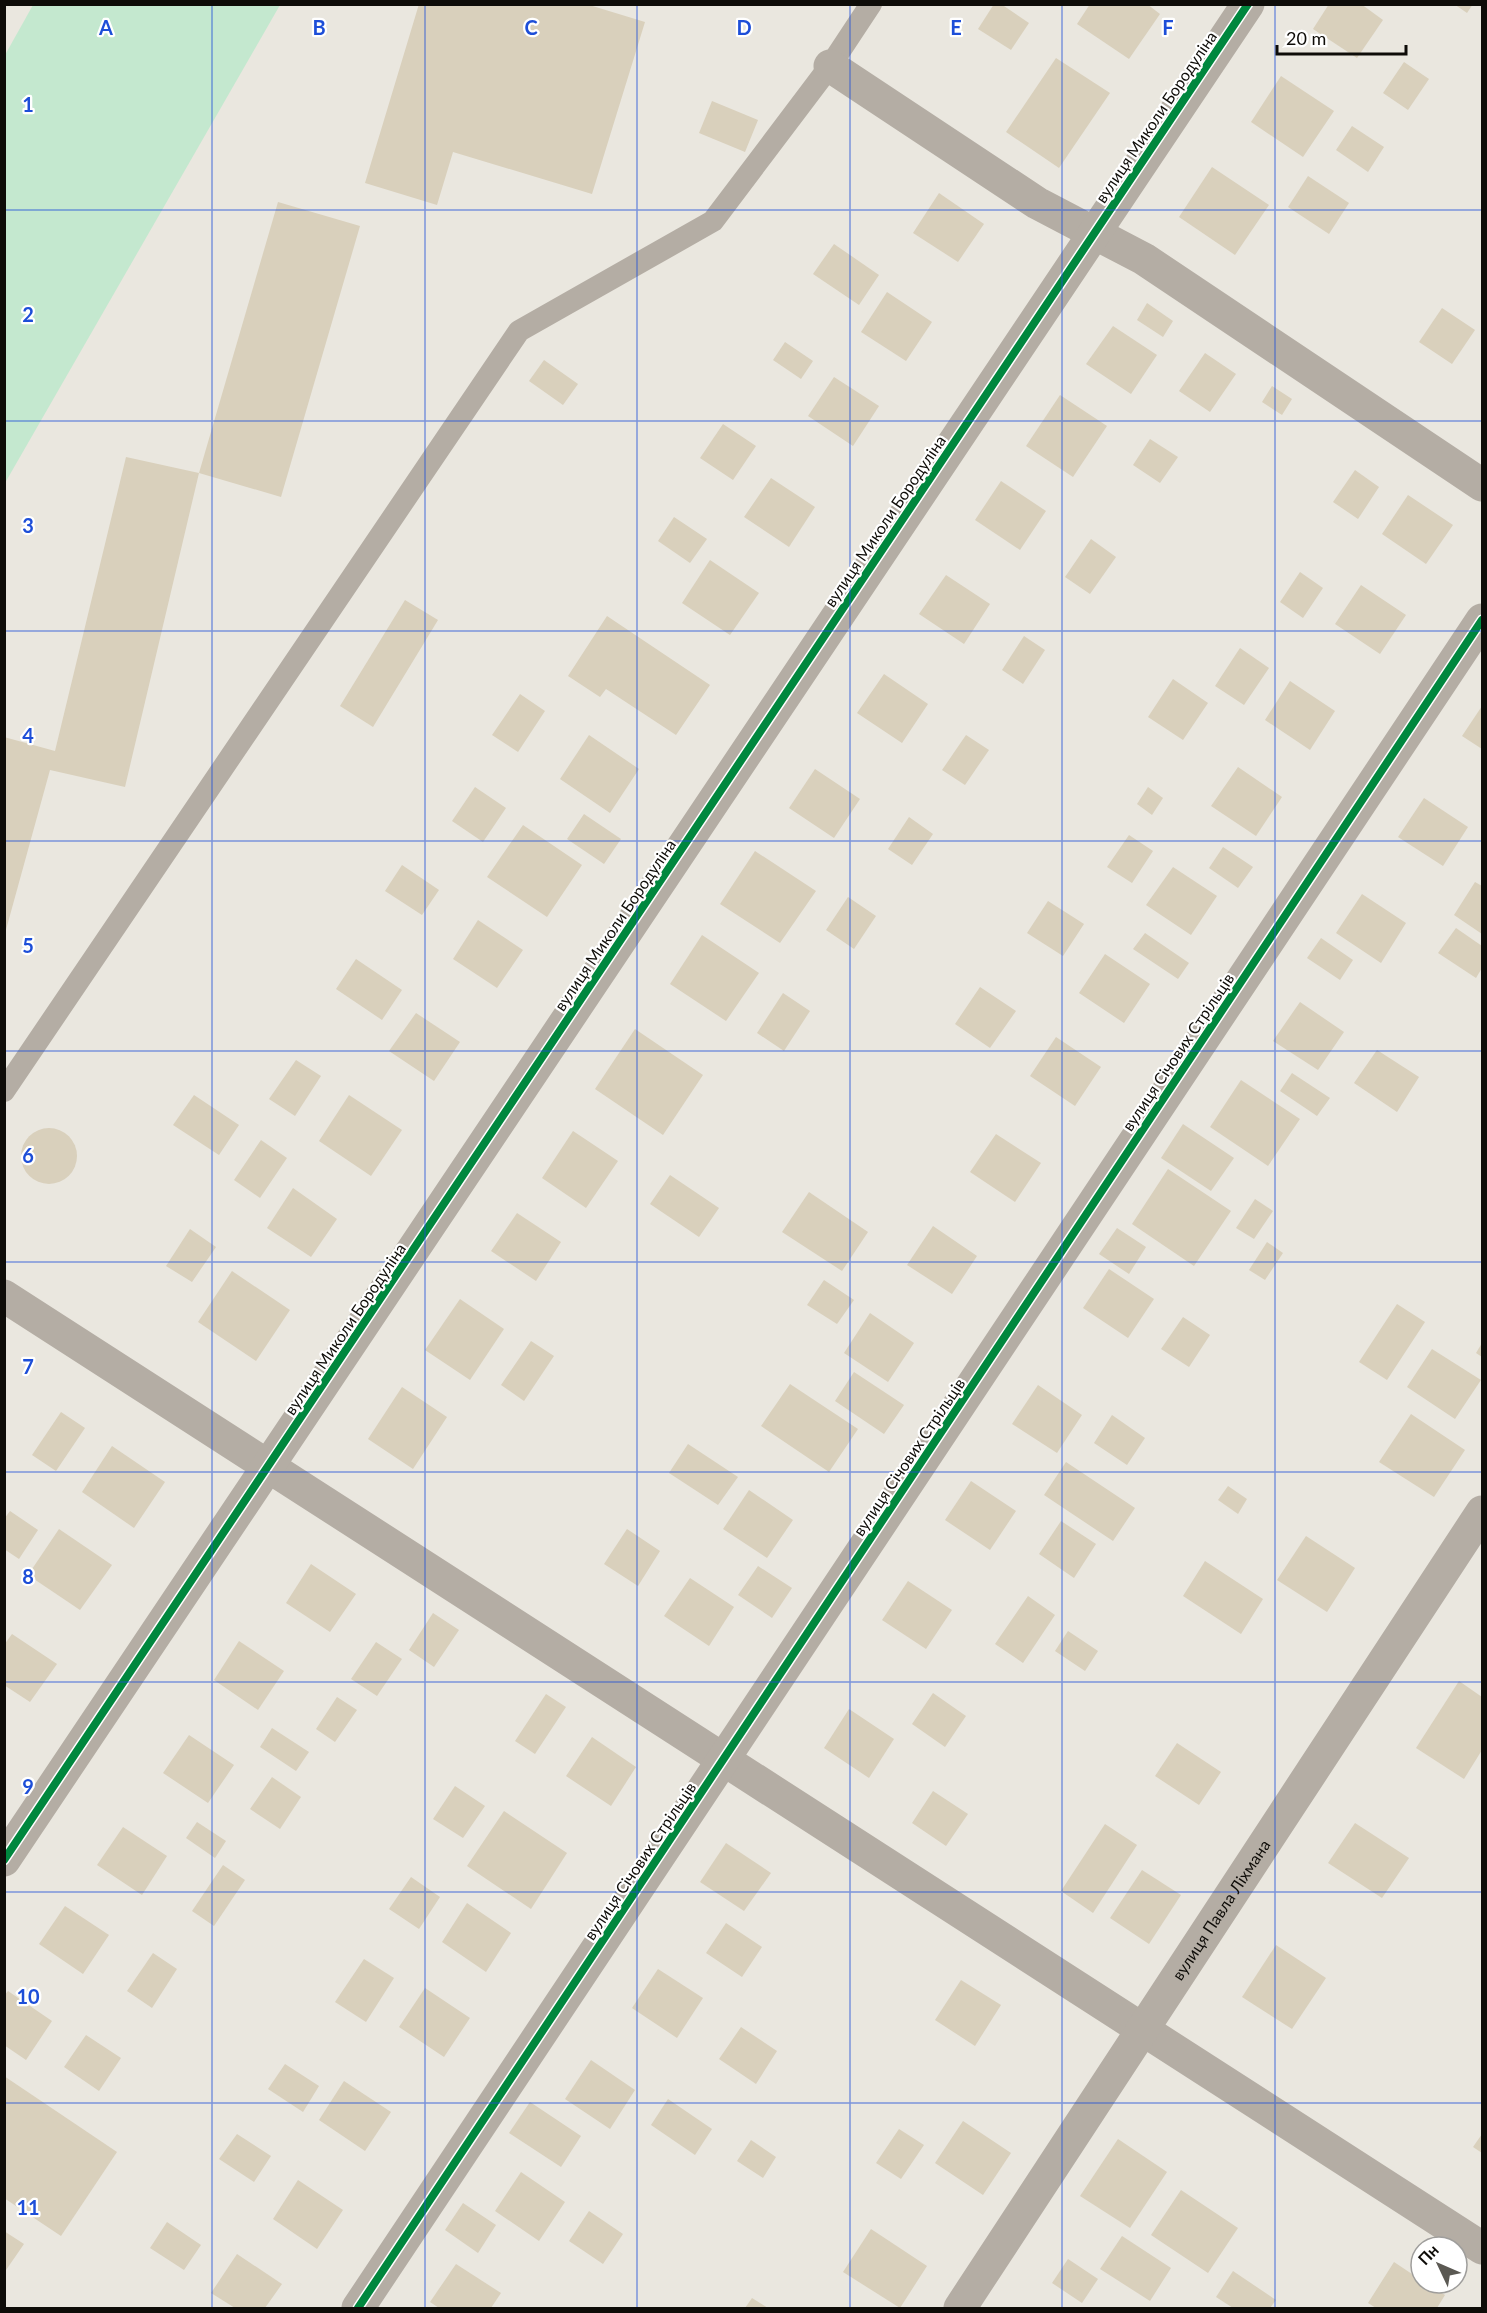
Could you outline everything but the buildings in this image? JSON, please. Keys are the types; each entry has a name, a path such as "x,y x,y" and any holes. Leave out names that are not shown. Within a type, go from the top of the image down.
{"street":[{"name":"вулиця Миколи Бородуліна","path":"4,1860 1248,4"},
{"path":"830,66 1037,203 1143,259 1482,485"},
{"name":"вулиця Січових Стрільців","path":"358,2308 1482,620"},
{"path":"6,1301 269,1467 1482,2248"},
{"name":"вулиця Павла Ліхмана","path":"960,2308 1482,1512"}],"lane":[{"path":"4,1091 519,332 713,221 830,66 871,4"}],"green space":[{"path":"33,5 280,5 5,483 5,55"}],"cycle path":[{"path":"4,1860 1248,4"},
{"path":"358,2308 1482,620"}]}
